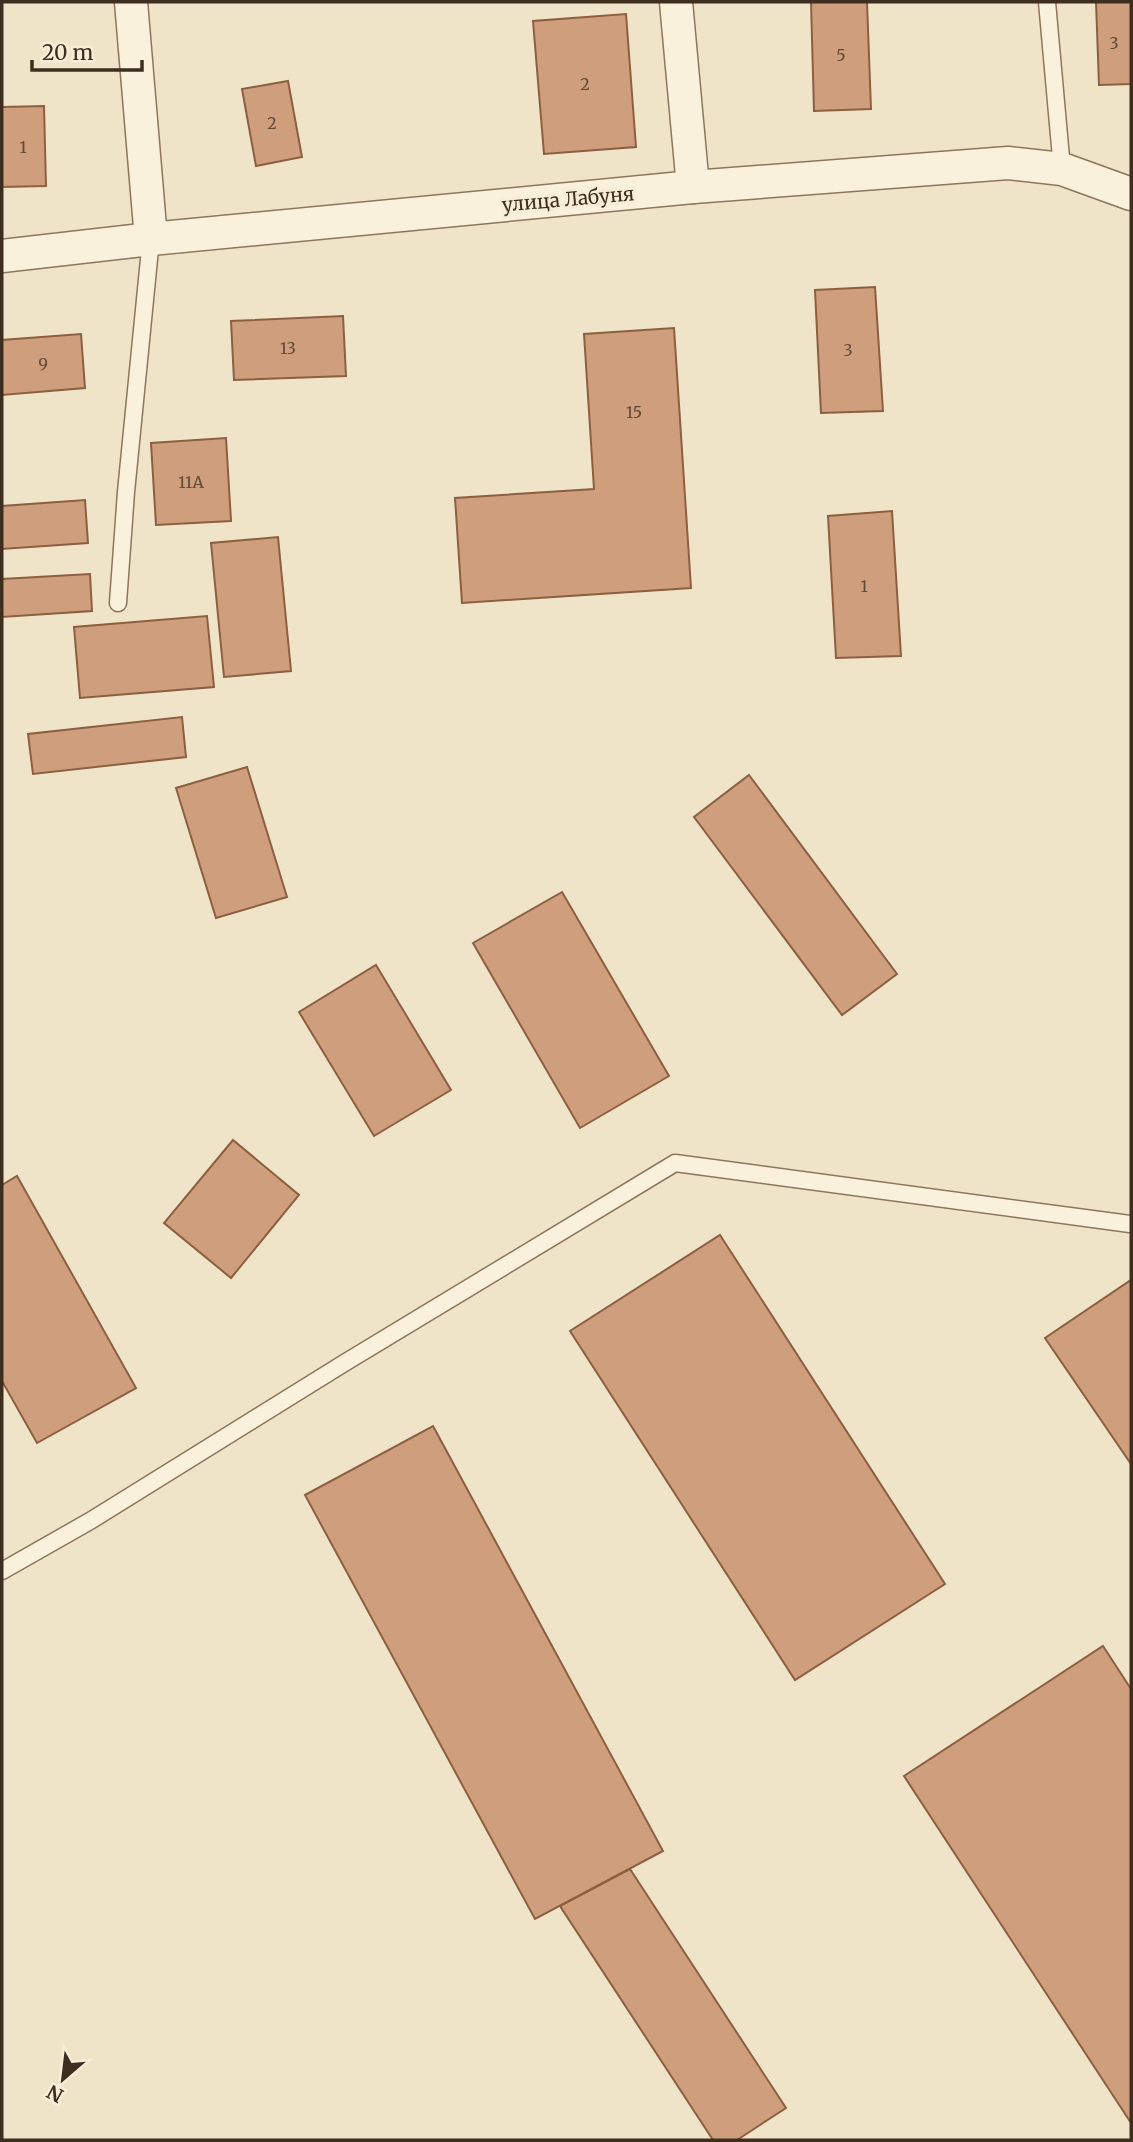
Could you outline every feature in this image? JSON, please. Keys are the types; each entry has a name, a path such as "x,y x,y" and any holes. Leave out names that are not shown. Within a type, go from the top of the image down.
{"street":[{"path":"131,2 151,239"},
{"path":"676,2 693,187"},
{"name":"улица Лабуня","path":"2,256 151,239 693,187 1008,163 1062,169 1131,194"}],"lane":[{"path":"1047,2 1062,169"},
{"path":"118,603 151,239"},
{"path":"2,1571 90,1521 675,1163 1130,1224"}],"building":[{"path":"811,2 867,2 871,109 814,111"},
{"path":"1096,2 1131,2 1131,84 1099,85"},
{"path":"626,14 636,147 544,154 533,21"},
{"path":"288,81 302,157 256,166 242,89"},
{"path":"44,106 46,186 2,187 2,107"},
{"path":"875,287 883,411 821,413 815,290"},
{"path":"343,316 346,376 234,380 231,321"},
{"path":"674,328 691,588 462,603 455,498 594,489 584,334"},
{"path":"81,334 85,388 2,395 2,340"},
{"path":"226,438 231,521 156,525 151,443"},
{"path":"85,500 88,543 2,549 2,506"},
{"path":"892,511 901,656 836,658 828,516"},
{"path":"278,537 291,671 224,677 211,543"},
{"path":"90,574 92,611 2,617 2,579"},
{"path":"207,616 214,687 80,698 74,627"},
{"path":"182,717 186,757 33,774 28,734"},
{"path":"247,767 287,897 216,918 176,788"},
{"path":"749,775 897,974 842,1015 694,817"},
{"path":"562,892 669,1076 580,1128 473,943"},
{"path":"376,965 451,1090 374,1136 299,1012"},
{"path":"233,1140 299,1195 231,1278 164,1223"},
{"path":"17,1176 136,1388 37,1443 2,1381 2,1185"},
{"path":"720,1235 945,1584 795,1680 570,1331"},
{"path":"1131,1280 1131,1464 1045,1338"},
{"path":"433,1426 663,1851 535,1919 305,1495"},
{"path":"1103,1646 1131,1689 1131,2123 904,1776"},
{"path":"630,1869 786,2108 737,2140 713,2140 560,1906"}]}
